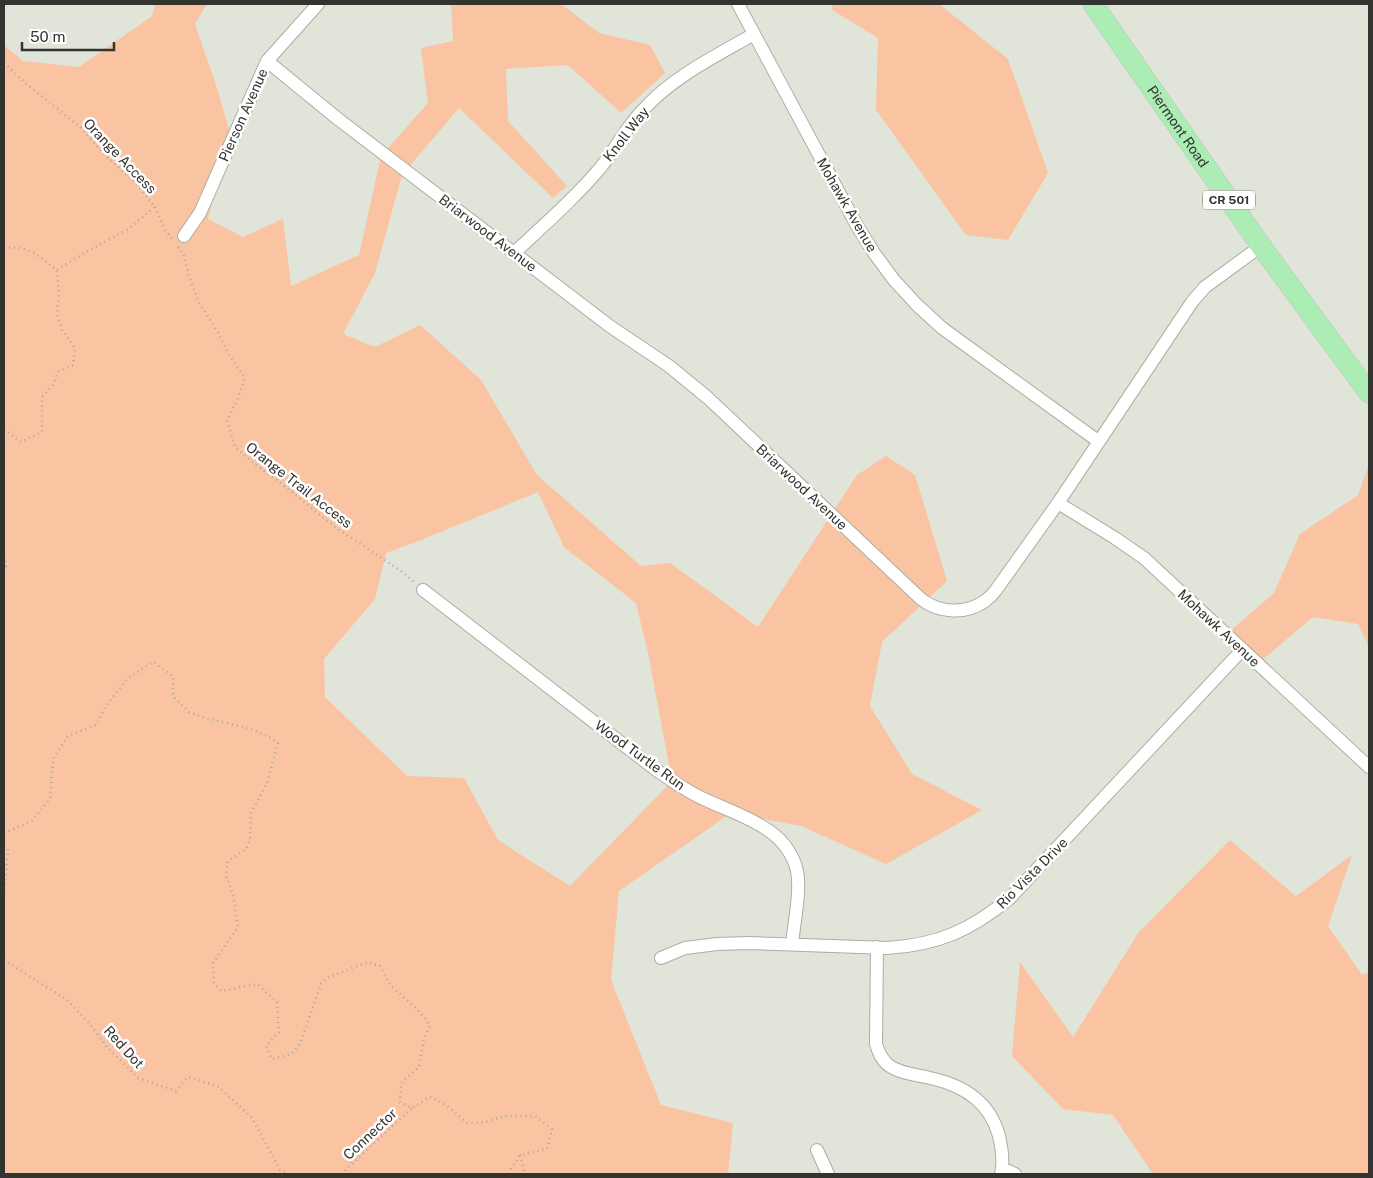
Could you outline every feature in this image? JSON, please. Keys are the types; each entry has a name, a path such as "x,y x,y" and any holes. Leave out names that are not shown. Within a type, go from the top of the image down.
{"main road":[{"name":"Piermont Road","path":"1093,4 1261,246 1369,393"}],"street":[{"name":"Pierson Avenue","path":"184,236 200,213 267,61 318,4"},
{"name":"Mohawk Avenue","path":"738,4 856,224 894,280 942,328 1098,441"},
{"name":"Knoll Way","path":"514,253 581,190 602,165 630,125 666,88 684,75 754,34"},
{"name":"Briarwood Avenue","path":"267,61 338,119 514,253 612,327 669,366 701,393 921,599 937,608 949,611 973,608 996,590 1058,503 1192,302 1205,287 1261,246"},
{"name":"Mohawk Avenue","path":"1058,503 1144,558 1369,767"},
{"name":"Wood Turtle Run","path":"423,590 655,769 702,798 764,827 776,836 785,846 797,871 798,885 792,944"},
{"name":"Rio Vista Drive","path":"661,958 685,948 717,944 749,943 902,947 924,944 945,938 969,927 990,914 1017,891 1242,650"},
{"path":"877,947 876,1044 879,1053 892,1068 960,1087 983,1105 997,1129 1001,1148 1002,1171 1015,1174"},
{"path":"817,1150 828,1174"}],"path":[{"name":"Orange Access","path":"4,62 23,81 80,127 109,159 137,184 156,207 128,229 57,270"},
{"name":"Orange Trail Access","path":"156,207 165,230 184,253 189,276 199,303 245,378 227,420 235,447 335,527 401,571 423,590"},
{"path":"4,247 20,248 34,253 57,270 59,294 57,314 62,330 75,348 73,365 58,372 53,385 42,397 42,432 21,442 4,429"},
{"path":"4,556 6,566 4,568"},
{"path":"4,832 32,822 50,799 53,759 68,736 96,725 106,706 128,678 153,662 172,676 173,696 189,712 244,727 268,736 278,743 267,783 251,813 250,840 246,849 228,861 226,876 233,894 238,927 213,963 214,983 221,990 257,984 277,1002 279,1032 266,1046 272,1059 291,1054 300,1044 321,984 327,978 368,962 380,966 391,986 421,1013 430,1026 424,1038 419,1067 401,1083 400,1102 412,1108"},
{"path":"4,846 8,850 4,895"},
{"name":"Red Dot","path":"4,960 67,1000 89,1023 107,1047 138,1078 176,1091 188,1077 219,1087 252,1118 280,1170 290,1174"},
{"name":"Connector","path":"341,1174 412,1108 430,1097 446,1105 466,1123 485,1122 505,1116 535,1116 552,1129 547,1149 520,1155"},
{"path":"510,1174 520,1155"},
{"path":"520,1155 525,1174"}],"shaded area":[{"path":"155,4 207,4 195,24 230,133 208,219 243,237 283,219 291,286 359,255 381,156 428,103 421,48 453,41 451,4 561,4 599,33 650,45 665,73 621,113 568,65 506,69 508,121 567,186 553,198 459,108 402,175 375,273 343,334 375,347 420,325 481,380 537,475 641,566 670,563 758,627 857,475 886,456 915,475 947,581 882,642 870,706 912,774 982,810 886,864 801,826 731,813 619,891 611,980 661,1105 733,1123 728,1174 4,1174 4,45 23,61 79,67 152,16","holes":["538,492 564,547 636,603 648,653 672,781 570,886 498,840 464,778 407,776 325,697 324,659 375,599 386,553"]},
{"path":"833,4 939,4 1008,59 1048,173 1008,240 966,235 876,110 878,38 832,10"},
{"path":"1369,464 1369,647 1358,624 1313,617 1255,666 1223,637 1274,593 1300,534 1358,495"},
{"path":"1230,840 1296,896 1352,855 1328,926 1362,975 1369,972 1369,1174 1153,1174 1113,1115 1063,1109 1012,1056 1020,962 1073,1037 1139,932"}]}
